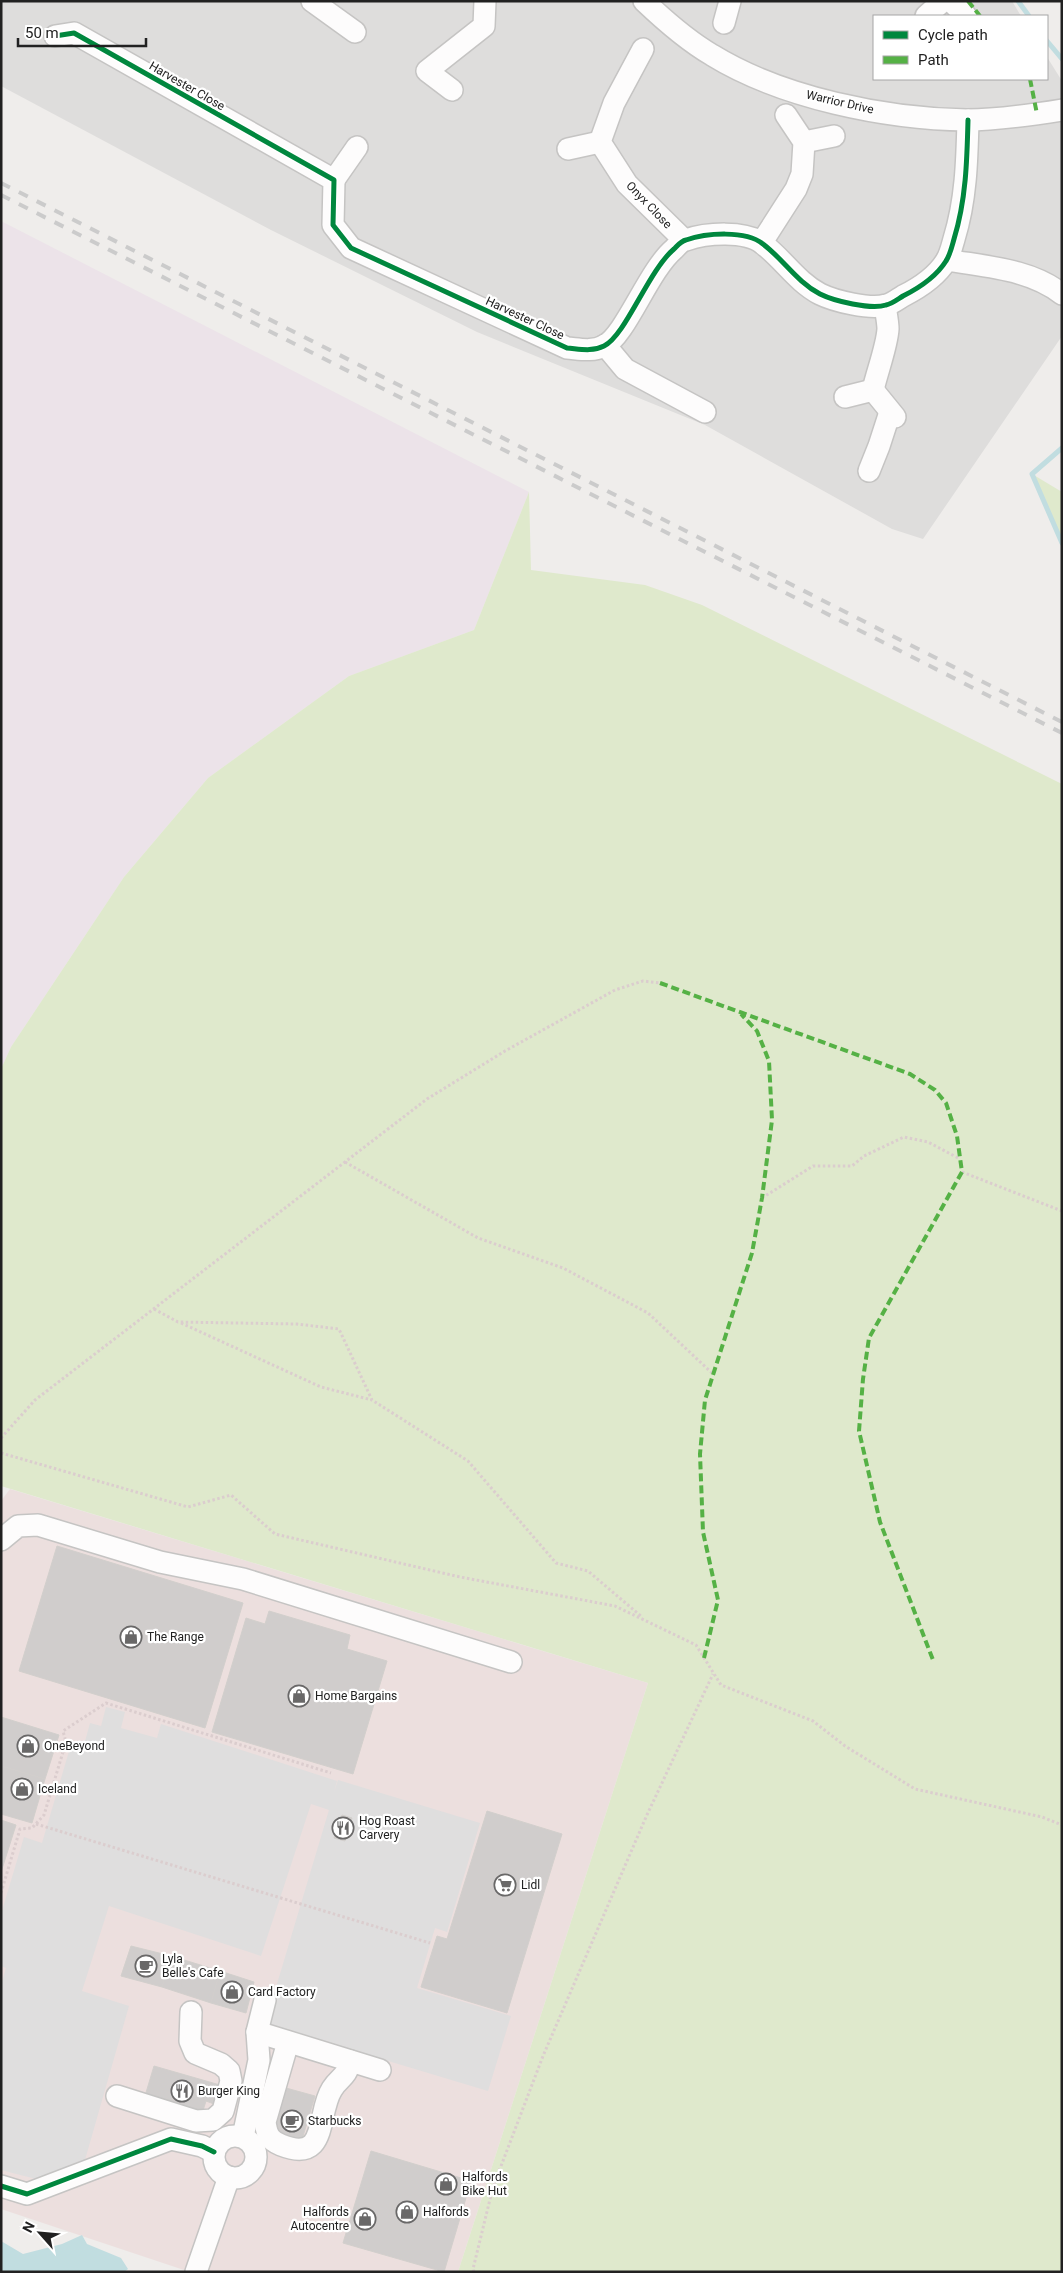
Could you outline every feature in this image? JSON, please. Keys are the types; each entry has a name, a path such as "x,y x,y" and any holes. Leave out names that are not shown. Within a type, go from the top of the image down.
{"street":[{"path":"312,1 355,32"},
{"path":"452,90 427,71 484,26 485,1"},
{"name":"Warrior Drive","path":"644,1 666,22 713,56 770,83 822,100 892,114 968,120 1062,110"},
{"path":"724,23 730,1"},
{"path":"927,15 943,1"},
{"path":"951,1 965,15"},
{"name":"Harvester Close","path":"55,36 74,33 334,180 332,225 351,248 567,348 590,350 605,345"},
{"path":"568,149 600,142 614,103 643,49"},
{"path":"762,242 796,190 802,174 804,142 786,115"},
{"path":"705,412 625,369 605,345 618,333 650,276 664,257 684,240 709,234 730,235 762,242 805,285 820,294 840,302 885,306 933,276 947,260 962,212 966,179 968,120"},
{"path":"804,142 834,136"},
{"name":"Onyx Close","path":"600,142 627,184 684,240"},
{"path":"334,180 357,147"},
{"path":"947,260 1017,272 1049,284 1062,294"},
{"path":"873,390 888,329 885,306"},
{"path":"845,397 873,390"},
{"path":"869,471 892,415 873,390"},
{"path":"1,1540 18,1526 38,1525 160,1562 243,1578 511,1662"},
{"path":"243,2137 259,2060 257,2032 265,2000"},
{"path":"117,2096 196,2121 213,2120 223,2111 231,2081 229,2071 221,2064 195,2053 190,2041 191,2012"},
{"path":"257,2032 380,2070"},
{"path":"288,2042 265,2122 266,2135 273,2142 290,2148 301,2149 312,2146 318,2137 332,2089 347,2074 350,2061"},
{"path":"236,2136 243,2137 252,2145 256,2157 255,2163 247,2174 241,2177 229,2177 218,2169 214,2152 222,2140 236,2136"},
{"path":"1,2186 28,2194 171,2139 202,2146 214,2152"},
{"path":"196,2272 229,2177"}],"path":[{"path":"1,1438 35,1400 426,1099 505,1050 615,990 643,981 660,983"},
{"path":"762,1198 813,1166 852,1166 864,1156 904,1136 928,1142 960,1159"},
{"path":"344,1162 478,1238 563,1268 648,1313 713,1374"},
{"path":"962,1172 1062,1212"},
{"path":"154,1308 178,1322 322,1387 372,1400 468,1461 556,1563 588,1571 647,1621"},
{"path":"178,1322 297,1324 339,1330 372,1400"},
{"path":"1,1453 188,1507 230,1495 275,1534 460,1577 615,1606 696,1645 721,1685 813,1721 846,1746 915,1789 1042,1817 1062,1825"},
{"path":"474,2272 473,2269 494,2186 543,2056 646,1817 714,1673"},
{"path":"1,1893 20,1829 32,1828 44,1815 66,1742 64,1731 106,1703 331,1773"},
{"path":"35,1824 430,1943"}],"shaded area":[{"path":"1,1 1012,1 1020,15 873,15 873,80 1048,80 1048,59 1062,81 1062,336 923,539 892,529 705,425 477,332 271,230 1,86"},
{"path":"1,221 529,492 474,630 349,676 208,778 124,877 11,1047 1,1069"},
{"path":"10,1489 648,1683 458,2272 190,2272 1,2209 1,1501"},
{"path":"106,1707 125,1712 121,1728 157,1738 161,1724 337,1781 334,1792 338,1780 480,1823 447,1932 435,1928 417,1988 511,2016 488,2091 265,2024 329,1810 311,1804 261,1956 109,1906 82,1991 129,2006 85,2160 36,2179 1,2170 1,1985 6,1968 1,1966 1,1914 24,1837 42,1843 72,1741 84,1745 90,1723 101,1726"}],"green space":[{"path":"1032,474 1062,492 1062,542"},
{"path":"529,492 531,570 645,585 702,605 1062,784 1062,2272 458,2272 648,1683 1,1486 1,1069 11,1047 124,877 208,778 349,676 474,630"}],"water":[{"path":"82,2235 87,2244 121,2258 128,2269 124,2272 1,2272 1,2241 23,2254 62,2244"}],"building":[{"name":"The Range","path":"57,1546 243,1603 205,1728 19,1671"},
{"name":"Home Bargains","path":"269,1611 350,1635 347,1649 387,1661 353,1774 212,1732 246,1618 265,1624"},
{"name":"OneBeyond","path":"1,1717 59,1735 45,1779 1,1766"},
{"name":"Iceland","path":"1,1766 45,1779 32,1823 1,1814"},
{"name":"Lidl","path":"487,1811 562,1834 507,2013 421,1987 437,1936 447,1939"},
{"name":"Hog Roast Carvery","path":"342,1815 352,1818 345,1841 334,1838"},
{"path":"1,1820 16,1825 1,1872"},
{"name":"Lyla Belle's Cafe","path":"131,1946 171,1956 162,1987 121,1976"},
{"path":"171,1956 220,1971 211,2003 162,1987"},
{"name":"Card Factory","path":"220,1971 254,1982 246,2013 211,2003"},
{"name":"Burger King","path":"154,2066 220,2085 214,2104 206,2101 200,2120 145,2096"},
{"name":"Starbucks","path":"286,2088 315,2096 301,2143 272,2134"},
{"name":"Halfords","path":"371,2151 471,2181 444,2272 343,2243"}],"waterway":[{"path":"1018,1 1028,15"},
{"path":"1048,42 1062,59"},
{"path":"1062,448 1032,474 1062,543"}],"railway":[{"path":"1,183 1062,722"},
{"path":"1,195 1062,733"}],"marked path":[{"path":"968,1 979,15"},
{"path":"1030,80 1037,114"},
{"path":"660,983 910,1074 935,1090 946,1103 957,1136 962,1172 869,1338 863,1379 859,1431 880,1522 933,1660"},
{"path":"704,1658 718,1600 703,1532 700,1454 705,1400 752,1253 762,1198 772,1120 769,1061 757,1031 741,1014"}],"cycle path":[{"path":"55,36 74,33 334,180 333,225 351,248 567,348 590,350 604,346 612,340 621,329 664,259 683,241 715,234 747,236 756,240 770,250 804,283 826,297 862,306 890,304 927,282 949,256 961,210 968,120"},
{"path":"1,2186 27,2194 171,2139 202,2146 214,2152"}],"place":[{"name":"The Range","path":"131,1637"},
{"name":"Home Bargains","path":"299,1696"},
{"name":"OneBeyond","path":"28,1746"},
{"name":"Iceland","path":"22,1789"},
{"name":"Hog Roast Carvery","path":"343,1828"},
{"name":"Lidl","path":"505,1885"},
{"name":"Lyla Belle's Cafe","path":"146,1966"},
{"name":"Card Factory","path":"232,1992"},
{"name":"Burger King","path":"182,2091"},
{"name":"Starbucks","path":"292,2121"},
{"name":"Halfords Bike Hut","path":"446,2184"},
{"name":"Halfords","path":"407,2212"},
{"name":"Halfords Autocentre","path":"365,2219"}]}
